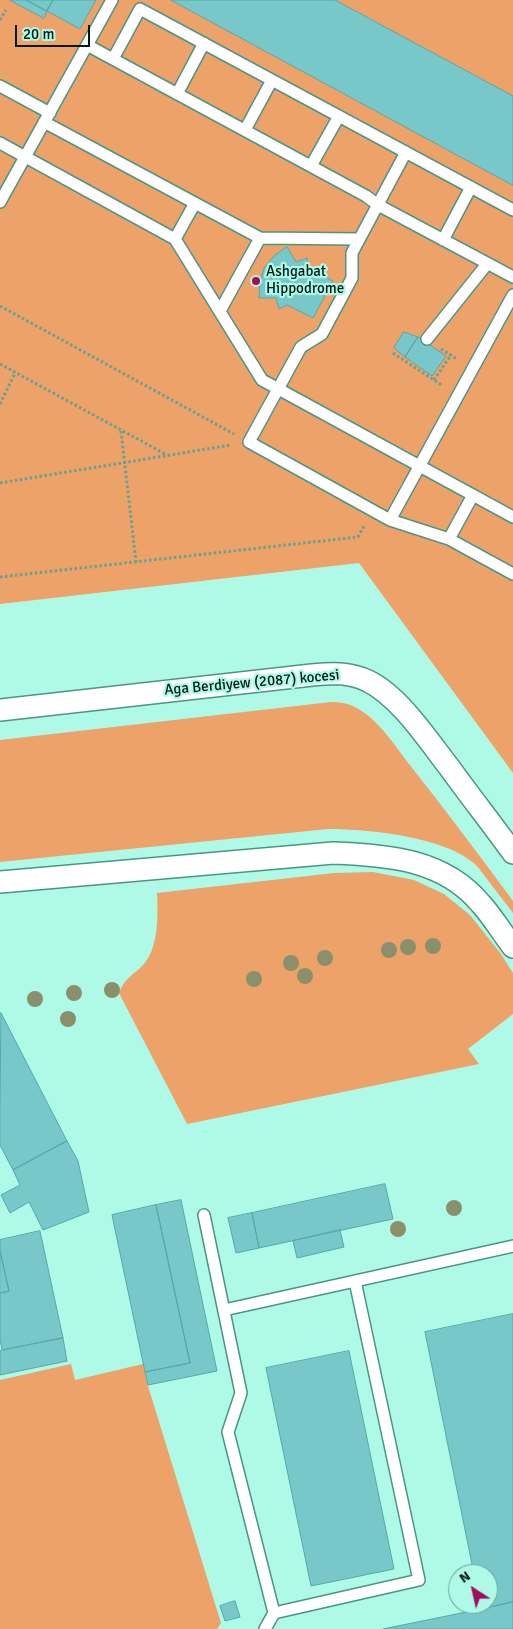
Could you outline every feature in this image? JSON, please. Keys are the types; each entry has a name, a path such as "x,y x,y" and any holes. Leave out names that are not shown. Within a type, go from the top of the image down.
{"street":[{"name":"Aga Berdiyew (2087) kocesi","path":"0,710 312,675 350,674 367,680 378,687 414,722 513,853"},
{"path":"0,882 334,853 397,858 437,869 466,889 480,903 513,947"}],"lane":[{"path":"0,202 112,0"},
{"path":"112,59 140,9 513,210"},
{"path":"176,94 204,43"},
{"path":"87,46 245,130 513,278"},
{"path":"245,130 272,80"},
{"path":"0,86 47,118 260,238 359,239"},
{"path":"311,166 339,116"},
{"path":"0,143 176,239 262,380 513,517"},
{"path":"406,152 352,253 352,278 344,294 322,334 301,347 249,442 390,520 449,539 513,574"},
{"path":"443,240 472,188"},
{"path":"176,239 195,203"},
{"path":"220,311 260,238"},
{"path":"427,339 487,264"},
{"path":"390,520 513,295"},
{"path":"449,539 473,495"},
{"path":"204,1216 241,1393 228,1432 274,1613 265,1629"},
{"path":"224,1310 513,1246"},
{"path":"274,1613 419,1580 355,1281"}],"path":[{"path":"0,20 6,10"},
{"path":"0,306 249,442"},
{"path":"393,353 458,396"},
{"path":"434,380 451,355"},
{"path":"0,364 168,456"},
{"path":"0,404 15,373"},
{"path":"121,430 136,562"},
{"path":"0,483 249,442"},
{"path":"0,578 358,537 373,510"}],"shaded area":[{"name":"Ashgabat Hippodrome","path":"0,0 513,0 513,773 359,563 0,604"},
{"path":"339,702 357,708 374,721 387,735 513,901 513,913 477,866 464,856 428,842 386,833 328,829 0,862 0,740"},
{"path":"373,872 414,880 444,894 470,915 501,954 513,973 513,1014 468,1049 479,1064 187,1124 119,993 127,980 144,964 153,948 157,920 157,893 334,873"},
{"path":"71,1364 75,1380 143,1364 148,1386 221,1623 217,1629 0,1629 0,1380"}],"building":[{"path":"10,0 26,0 47,11 44,18"},
{"path":"26,0 53,0 47,11"},
{"path":"53,0 96,0 80,29 47,11"},
{"path":"171,0 335,0 513,96 513,185"},
{"path":"287,247 296,262 307,258 308,267 333,281 313,318 287,305 279,309 276,298 259,298 260,282 264,268 274,256"},
{"path":"404,332 418,337 405,357 394,348"},
{"path":"418,337 446,356 432,376 405,357"},
{"path":"1,1013 67,1141 13,1170 0,1145"},
{"path":"67,1141 78,1161 89,1212 43,1230 29,1202 10,1213 1,1195 20,1185 13,1170"},
{"path":"385,1184 393,1219 259,1248 252,1213"},
{"path":"181,1200 217,1371 148,1385 145,1372 190,1363 156,1205"},
{"path":"156,1205 190,1363 145,1372 112,1215"},
{"path":"252,1213 259,1248 236,1253 228,1218"},
{"path":"340,1230 344,1247 297,1258 293,1241"},
{"path":"40,1231 63,1338 2,1350 0,1339 0,1293 9,1291 0,1251 0,1240"},
{"path":"0,1251 9,1291 0,1293"},
{"path":"513,1314 513,1602 498,1605 498,1564 472,1564 425,1332"},
{"path":"63,1338 67,1361 0,1375 0,1351"},
{"path":"349,1351 394,1569 311,1586 266,1368"},
{"path":"235,1601 240,1617 225,1621 220,1606"},
{"path":"513,1602 513,1629 383,1629 456,1614 498,1614 498,1605"}],"place":[{"name":"Ashgabat Hippodrome","path":"256,281"}]}
